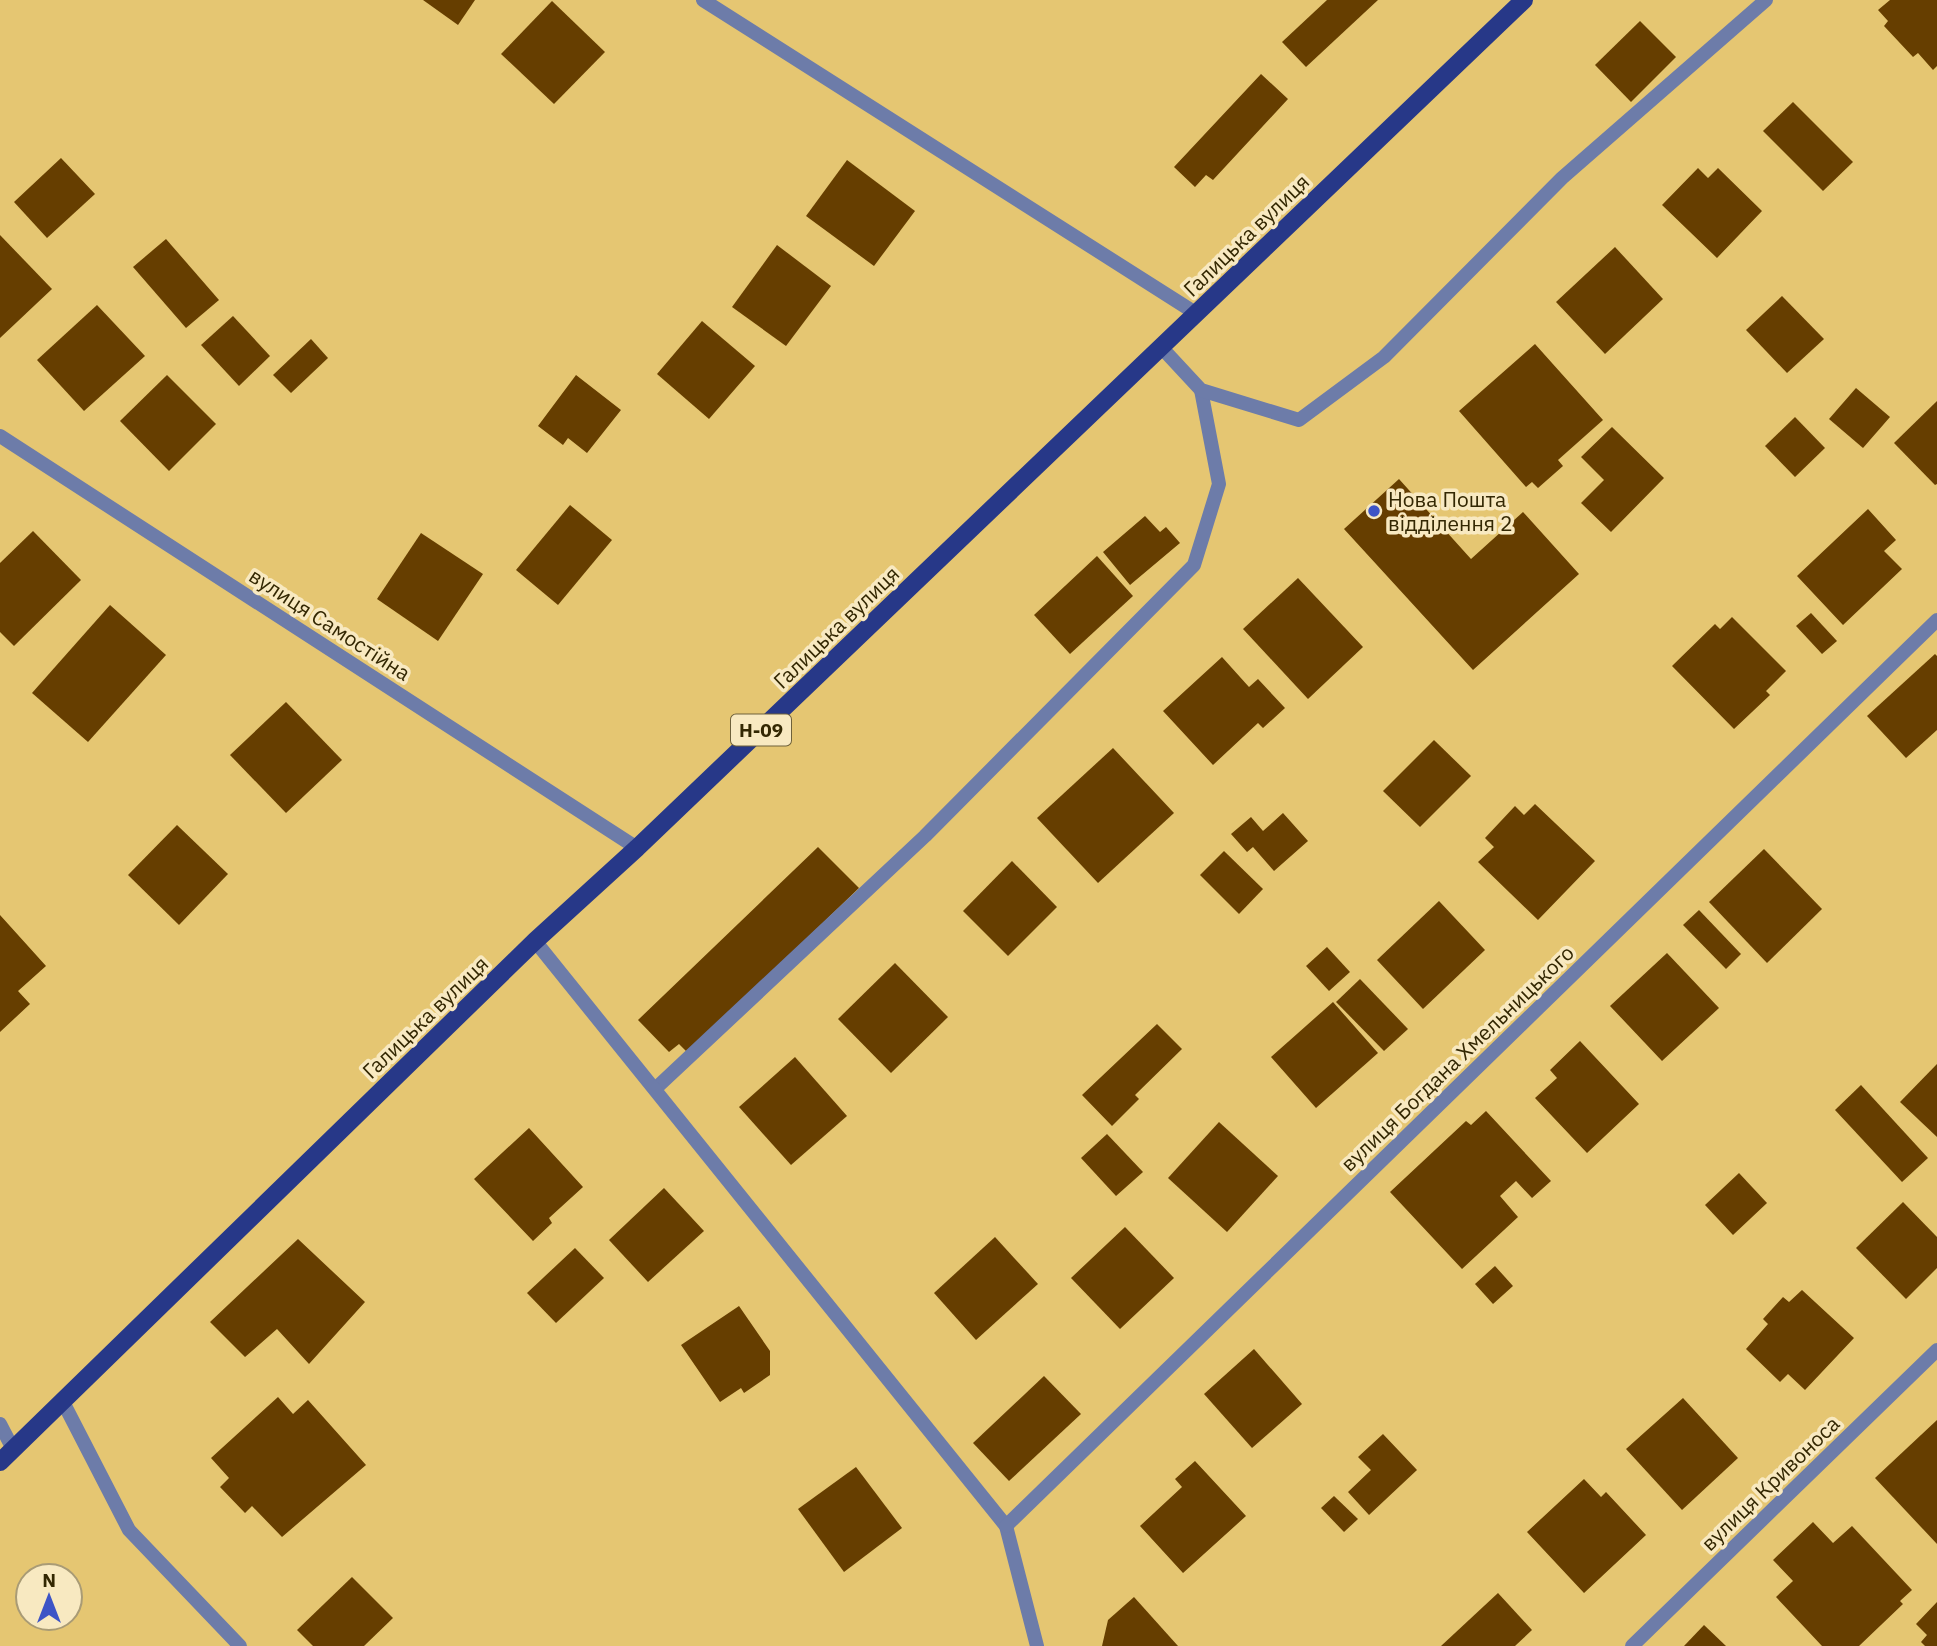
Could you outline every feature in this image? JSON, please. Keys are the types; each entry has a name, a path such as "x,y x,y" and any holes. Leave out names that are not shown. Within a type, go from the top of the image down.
{"main road":[{"name":"Галицька вулиця","path":"0,1462 536,941 1162,348 1524,0"}],"street":[{"path":"703,0 1197,314"},
{"path":"1162,348 1201,390 1299,420 1384,357 1562,178 1766,0"},
{"path":"655,1089 925,836 1194,565 1219,484 1201,390"},
{"name":"вулиця Самостійна","path":"0,436 637,848"},
{"name":"вулиця Богдана Хмельницького","path":"1006,1526 1937,620"},
{"path":"536,941 1006,1526 1037,1646"},
{"name":"вулиця Кривоноса","path":"1632,1646 1937,1350"},
{"path":"62,1400 129,1530 240,1646"},
{"path":"0,1424 13,1449"}],"building":[{"path":"423,0 475,0 458,25"},
{"path":"1327,0 1378,0 1306,67 1282,42"},
{"path":"1890,0 1937,0 1937,66 1933,70 1918,53 1913,57 1884,26 1888,21 1878,10"},
{"path":"552,1 605,52 554,104 501,54"},
{"path":"1640,21 1676,57 1631,102 1595,65"},
{"path":"1261,74 1288,99 1213,180 1206,175 1195,187 1174,167"},
{"path":"1793,102 1853,162 1823,191 1763,131"},
{"path":"61,158 95,194 47,238 14,202"},
{"path":"847,160 915,211 874,266 806,216"},
{"path":"1698,168 1708,178 1718,168 1762,211 1717,258 1662,205"},
{"path":"0,235 52,289 0,338"},
{"path":"166,239 219,300 186,328 133,267"},
{"path":"777,245 831,286 786,346 732,307"},
{"path":"1615,247 1663,299 1605,354 1556,302"},
{"path":"1782,296 1824,339 1787,373 1746,330"},
{"path":"97,305 145,356 84,411 37,360"},
{"path":"233,316 270,356 239,386 201,345"},
{"path":"702,321 755,366 709,419 657,374"},
{"path":"311,339 328,358 291,393 273,375"},
{"path":"1535,344 1603,420 1558,460 1563,466 1538,488 1532,482 1526,487 1459,411"},
{"path":"167,375 216,424 169,471 120,421"},
{"path":"576,375 621,410 587,453 568,438 563,445 538,426"},
{"path":"1856,388 1890,417 1863,448 1829,419"},
{"path":"1937,401 1937,484 1935,485 1894,443"},
{"path":"1795,417 1825,448 1795,477 1765,446"},
{"path":"1612,427 1664,478 1611,532 1581,503 1604,480 1581,457"},
{"path":"1399,479 1471,559 1523,512 1579,574 1473,670 1344,529"},
{"path":"570,505 612,540 558,605 516,570"},
{"path":"1868,509 1896,540 1884,551 1902,569 1843,625 1797,576"},
{"path":"1145,516 1160,532 1166,527 1180,543 1130,585 1103,552"},
{"path":"33,531 81,580 14,646 0,632 0,563"},
{"path":"421,533 483,574 438,641 377,599"},
{"path":"1097,556 1133,596 1070,654 1034,615"},
{"path":"1298,578 1363,647 1308,699 1243,629"},
{"path":"110,605 166,655 88,742 32,693"},
{"path":"1811,613 1837,641 1822,654 1796,626"},
{"path":"1732,617 1786,671 1766,691 1770,695 1734,729 1672,666 1715,624 1720,629"},
{"path":"1935,654 1937,730 1906,758 1867,716"},
{"path":"1222,657 1249,687 1258,679 1285,708 1263,728 1258,723 1213,765 1163,711"},
{"path":"286,702 342,760 286,813 230,755"},
{"path":"1434,740 1471,776 1420,827 1383,791"},
{"path":"1113,748 1174,813 1098,883 1037,818"},
{"path":"1535,804 1595,861 1538,920 1478,862 1494,847 1485,838 1515,806 1524,815"},
{"path":"1283,813 1308,841 1274,871 1253,847 1247,852 1231,834 1251,817 1263,831"},
{"path":"177,825 228,874 179,925 128,875"},
{"path":"818,847 859,888 688,1053 679,1044 669,1052 638,1020"},
{"path":"1764,849 1822,909 1767,963 1709,902"},
{"path":"1224,851 1263,889 1239,914 1200,875"},
{"path":"1012,861 1057,907 1008,956 963,911"},
{"path":"1439,901 1485,950 1423,1009 1377,960"},
{"path":"1699,910 1741,954 1726,969 1683,925"},
{"path":"0,915 46,966 18,991 30,1004 0,1032"},
{"path":"1327,947 1350,972 1329,991 1306,966"},
{"path":"1667,953 1719,1008 1662,1061 1610,1006"},
{"path":"895,963 948,1017 891,1073 838,1019"},
{"path":"1360,979 1408,1029 1384,1051 1336,1002"},
{"path":"1333,1002 1378,1053 1316,1108 1271,1057"},
{"path":"1157,1024 1182,1049 1135,1095 1139,1099 1112,1126 1082,1095"},
{"path":"1580,1041 1639,1104 1587,1153 1535,1098 1557,1078 1550,1070"},
{"path":"795,1057 847,1116 791,1165 739,1107"},
{"path":"1937,1064 1937,1137 1900,1102"},
{"path":"1861,1085 1928,1158 1902,1182 1835,1110"},
{"path":"1486,1111 1551,1181 1532,1198 1516,1181 1500,1196 1518,1217 1462,1269 1390,1192 1466,1121 1471,1125"},
{"path":"1219,1122 1278,1176 1227,1232 1168,1178"},
{"path":"529,1128 583,1187 549,1218 552,1223 533,1241 474,1179"},
{"path":"1107,1134 1143,1172 1116,1196 1081,1158"},
{"path":"1739,1173 1767,1203 1733,1235 1705,1205"},
{"path":"664,1188 704,1231 648,1282 609,1240"},
{"path":"1903,1202 1937,1237 1937,1268 1906,1299 1856,1248"},
{"path":"1125,1227 1174,1278 1120,1329 1071,1278"},
{"path":"995,1237 1038,1284 976,1340 934,1293"},
{"path":"298,1239 365,1302 309,1364 277,1329 245,1357 210,1322"},
{"path":"575,1248 604,1278 556,1323 527,1293"},
{"path":"1495,1266 1513,1286 1493,1304 1475,1284"},
{"path":"1802,1290 1854,1338 1805,1390 1788,1374 1780,1382 1746,1349 1768,1324 1763,1319 1783,1297 1789,1302"},
{"path":"739,1306 770,1351 770,1375 744,1393 741,1388 720,1402 681,1345"},
{"path":"1254,1349 1302,1404 1252,1448 1204,1394"},
{"path":"1044,1376 1081,1414 1009,1481 973,1443"},
{"path":"278,1397 293,1414 308,1400 366,1465 282,1537 252,1506 245,1513 220,1487 229,1478 211,1458"},
{"path":"1683,1398 1738,1458 1682,1510 1626,1449"},
{"path":"1937,1420 1937,1544 1875,1478"},
{"path":"1383,1434 1417,1470 1369,1515 1348,1492 1371,1470 1358,1457"},
{"path":"1195,1461 1246,1516 1183,1573 1140,1526 1182,1487 1175,1479"},
{"path":"856,1467 902,1528 844,1572 798,1509"},
{"path":"1584,1479 1601,1497 1606,1492 1646,1535 1584,1593 1527,1532"},
{"path":"1334,1496 1358,1519 1344,1532 1321,1508"},
{"path":"1813,1522 1833,1543 1852,1526 1912,1590 1900,1601 1903,1604 1859,1646 1822,1646 1776,1597 1793,1581 1773,1560"},
{"path":"352,1577 393,1618 364,1646 313,1646 297,1630"},
{"path":"1498,1593 1532,1630 1515,1646 1441,1646"},
{"path":"1134,1597 1178,1646 1102,1646 1108,1620"},
{"path":"1937,1602 1937,1646 1925,1646 1921,1642 1927,1635 1916,1624"},
{"path":"1704,1625 1726,1646 1684,1646"}],"place":[{"name":"Нова Пошта відділення 2","path":"1374,511"}]}
